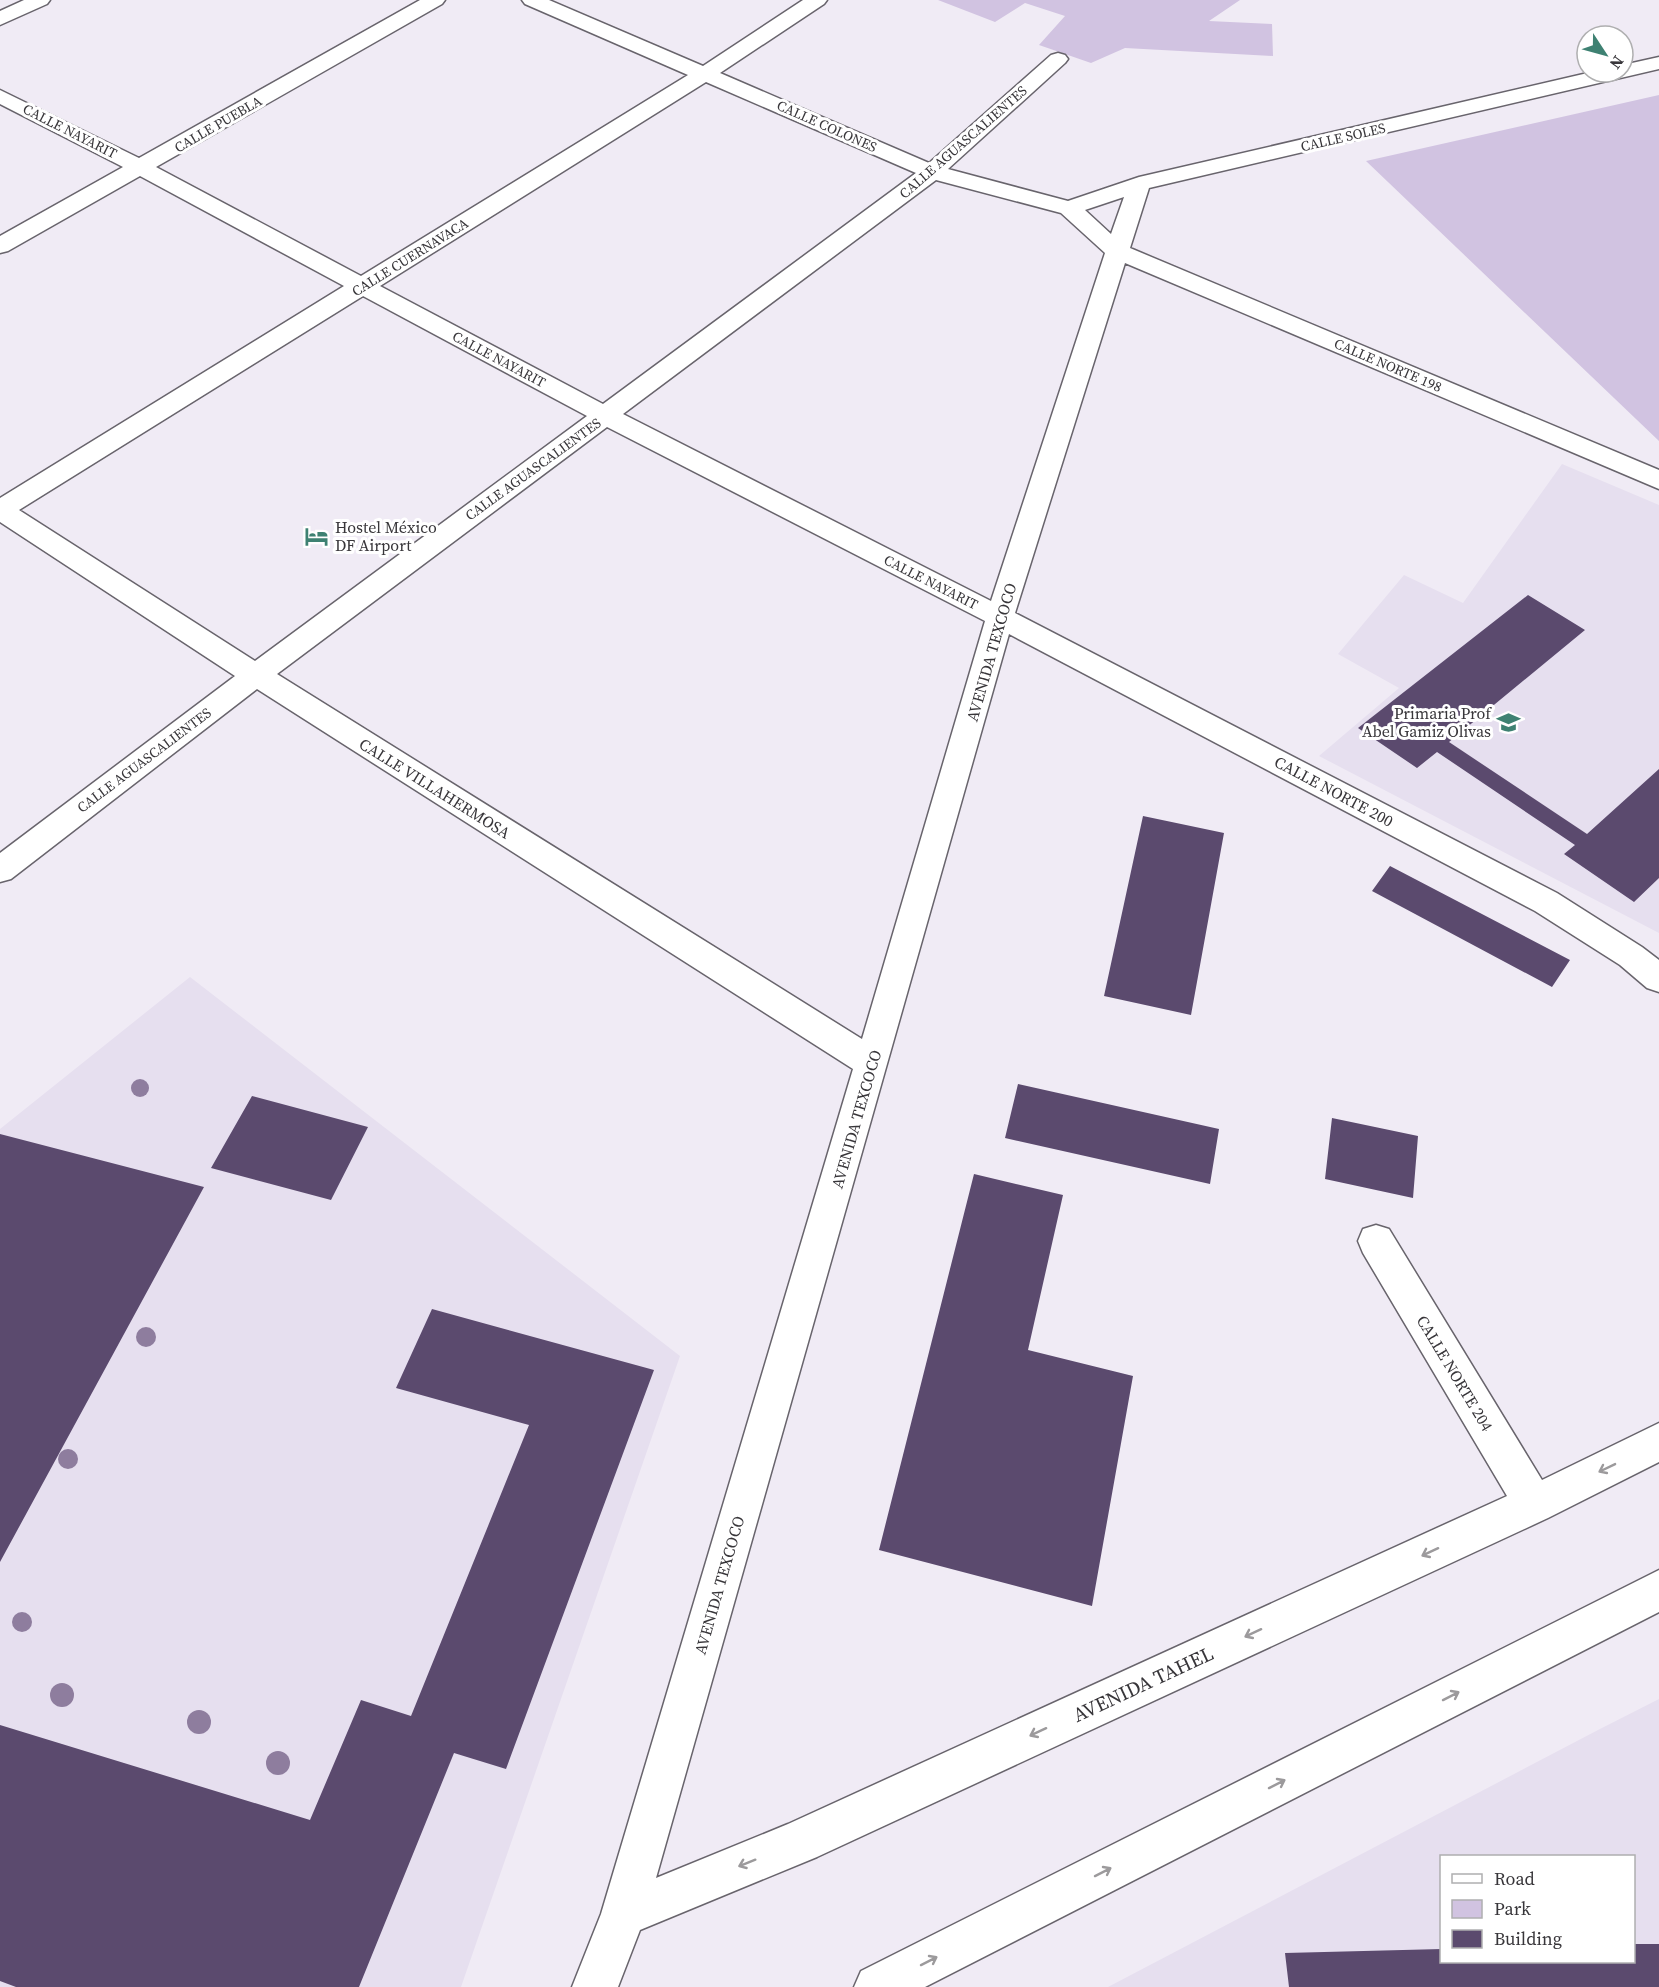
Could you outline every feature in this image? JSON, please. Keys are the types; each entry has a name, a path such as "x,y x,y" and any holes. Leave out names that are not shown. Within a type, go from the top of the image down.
{"street":[{"path":"0,19 40,0"},
{"name":"CALLE PUEBLA","path":"0,246 435,0"},
{"name":"CALLE COLONES","path":"532,0 932,172 1069,208 1117,250"},
{"name":"CALLE CUERNAVACA","path":"0,510 706,74 817,0"},
{"name":"CALLE AGUASCALIENTES","path":"0,870 256,675 932,172 1058,59"},
{"name":"CALLE SOLES","path":"1635,69 1659,63"},
{"name":"CALLE SOLES","path":"1069,208 1139,184 1575,83"},
{"name":"CALLE NAYARIT","path":"0,96 363,285 606,416 1000,617"},
{"name":"AVENIDA TEXCOCO","path":"595,1987 622,1914 872,1063 1000,617 1139,184"},
{"name":"CALLE NORTE 198","path":"1117,250 1659,480"},
{"name":"CALLE VILLAHERMOSA","path":"0,510 256,675 872,1063"},
{"name":"CALLE NORTE 200","path":"1000,617 1546,902 1631,956 1659,980"},
{"name":"CALLE NORTE 204","path":"1376,1241 1533,1504"},
{"name":"AVENIDA TAHEL","path":"622,1914 801,1841 1533,1504 1659,1442"},
{"path":"877,1987 1659,1590"}],"shaded area":[{"name":"Primaria Prof Abel Gamiz Olivas","path":"1562,464 1659,505 1659,933 1319,756 1399,688 1338,654 1404,575 1463,603"},
{"path":"190,977 680,1356 461,1987 0,1987 0,1129"},
{"path":"1659,1699 1659,1987 1108,1987 1598,1730"}],"green space":[{"path":"938,0 1240,0 1209,21 1272,24 1273,56 1125,48 1091,63 1039,45 1065,16 1025,3 995,22"},
{"path":"1659,95 1659,441 1366,161"}],"building":[{"path":"1528,595 1585,630 1449,742 1587,834 1659,769 1659,878 1634,902 1564,854 1575,845 1437,752 1417,768 1358,728"},
{"path":"1143,816 1224,833 1191,1015 1104,996"},
{"path":"1390,866 1570,960 1552,987 1372,891"},
{"path":"1018,1084 1219,1129 1210,1184 1005,1138"},
{"path":"252,1096 368,1127 331,1200 211,1168"},
{"path":"1332,1118 1418,1136 1413,1198 1325,1179"},
{"path":"0,1134 204,1187 0,1562"},
{"path":"974,1174 1063,1195 1028,1350 1133,1376 1092,1606 879,1550"},
{"path":"432,1309 654,1370 506,1769 454,1753 359,1987 16,1987 0,1981 0,1725 310,1820 361,1700 411,1716 529,1425 396,1388"},
{"path":"1635,1944 1659,1944 1659,1987 1289,1987 1285,1953 1440,1949 1440,1963 1635,1963"}],"place":[{"name":"Hostel México DF Airport","path":"317,536"},
{"name":"Primaria Prof Abel Gamiz Olivas","path":"1509,722"}]}
